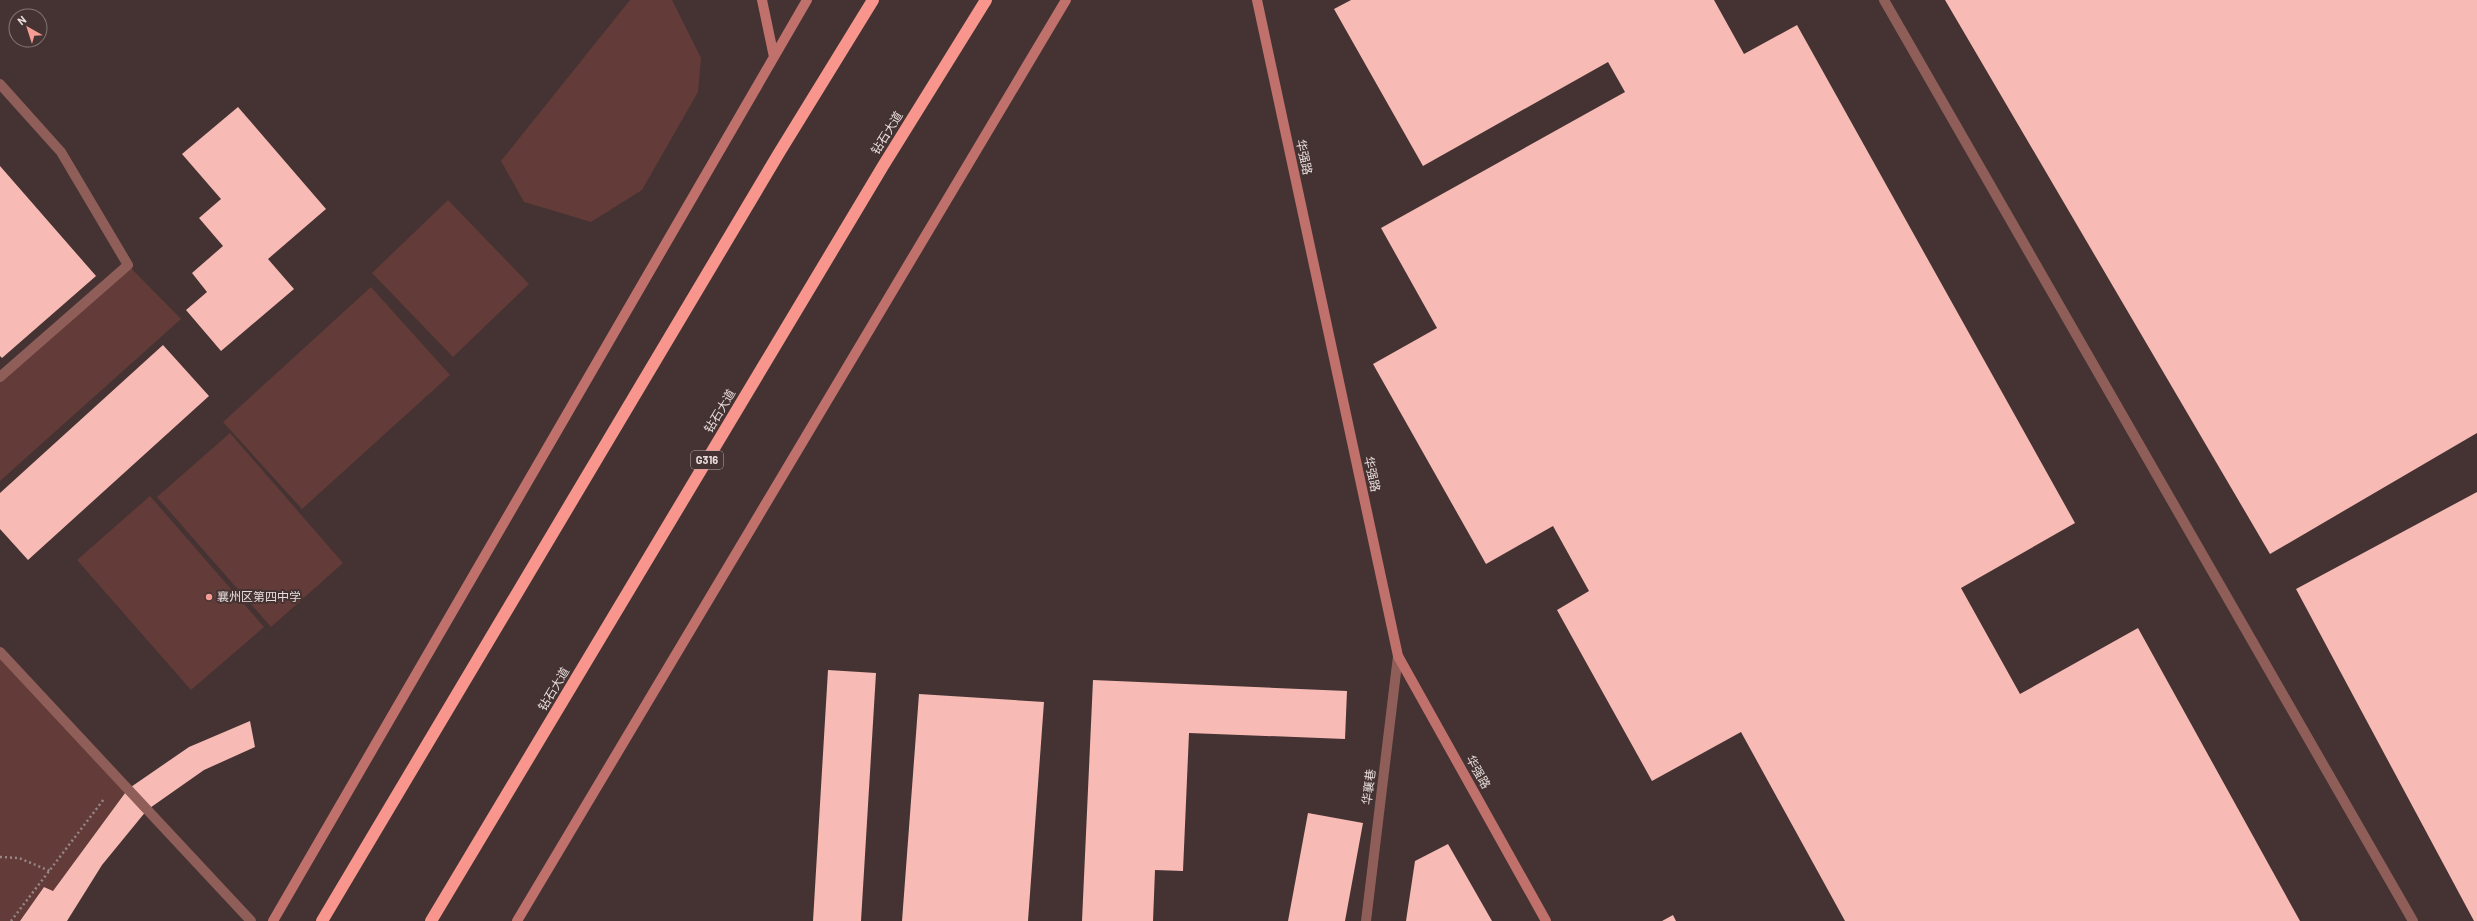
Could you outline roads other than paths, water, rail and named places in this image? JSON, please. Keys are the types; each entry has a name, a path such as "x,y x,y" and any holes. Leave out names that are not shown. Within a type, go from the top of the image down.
{"highway":[{"path":"322,921 775,160 873,0"},
{"name":"钻石大道","path":"431,921 883,166 986,0"}],"street":[{"path":"762,0 774,56"},
{"path":"273,921 807,0"},
{"path":"517,921 1066,0"},
{"name":"华强路","path":"1258,0 1398,656 1546,921"},
{"path":"1884,0 2413,921"},
{"path":"0,84 61,152 128,265 0,377"},
{"path":"0,652 251,921"},
{"name":"华襄巷","path":"1366,921 1398,656"}],"place":[{"name":"襄州区第四中学","path":"209,597"}]}
